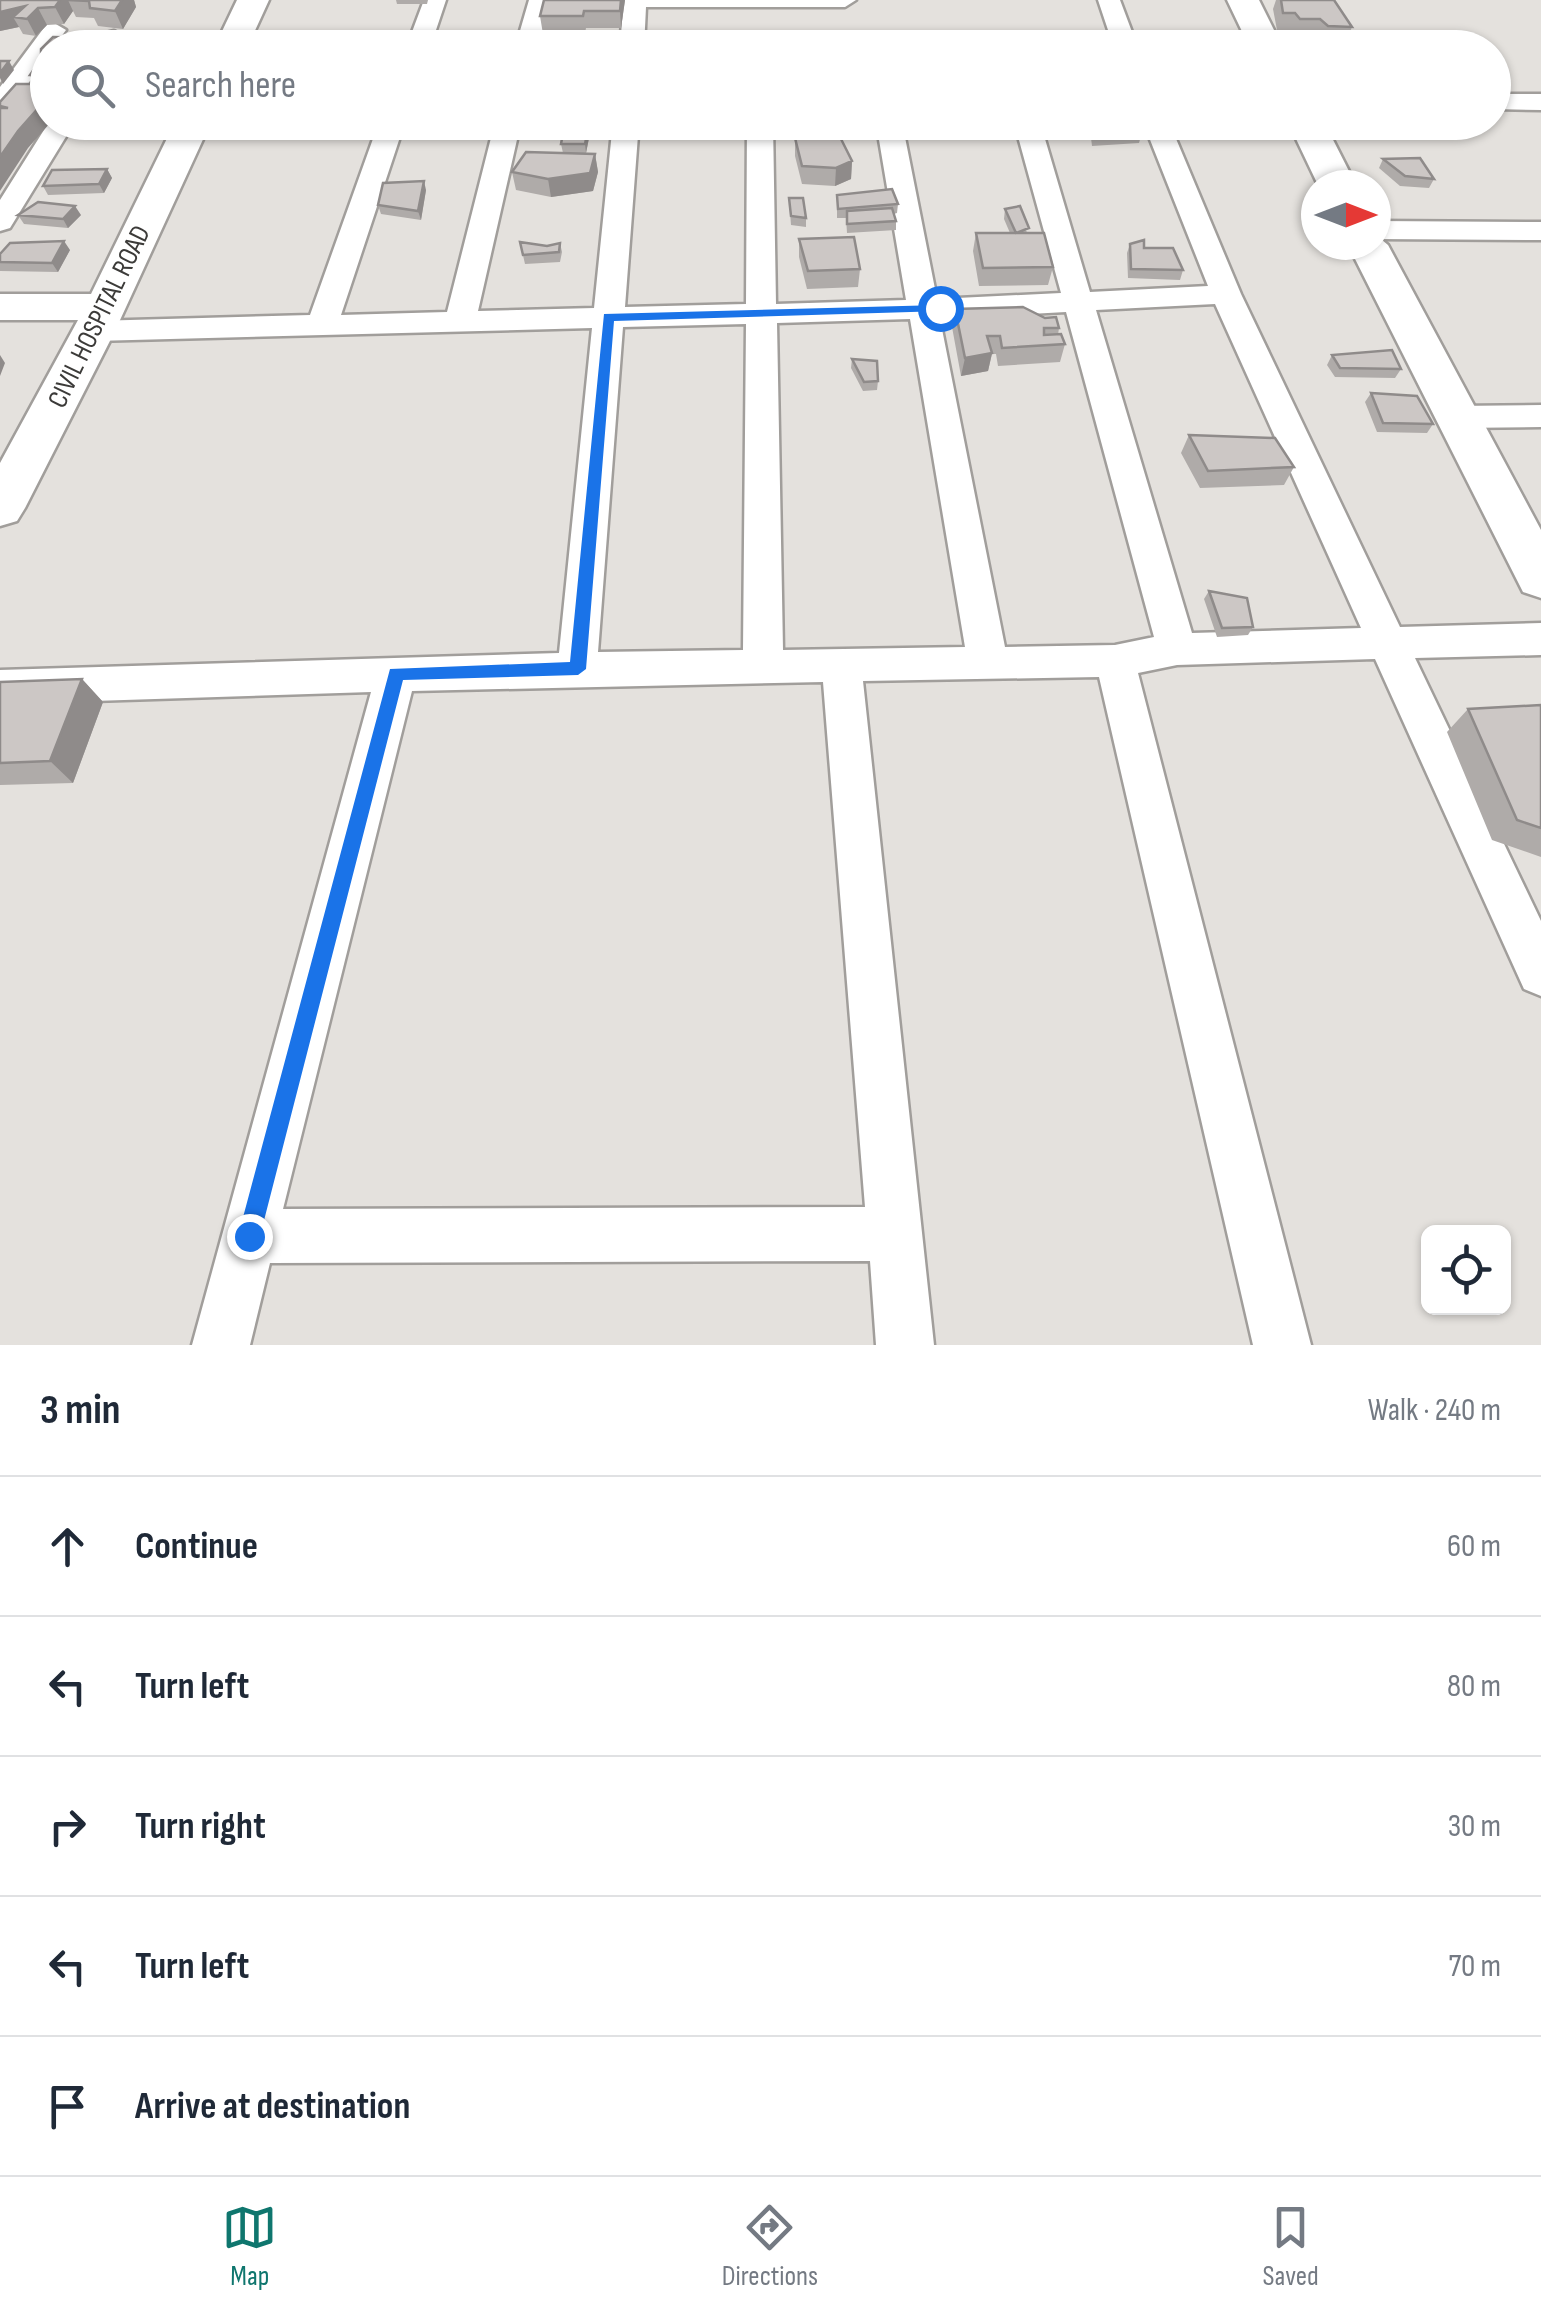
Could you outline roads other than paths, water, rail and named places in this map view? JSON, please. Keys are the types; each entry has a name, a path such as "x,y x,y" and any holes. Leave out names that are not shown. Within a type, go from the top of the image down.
{"street":[{"path":"239,30 253,0"},
{"path":"424,30 435,0"},
{"path":"532,30 540,0 844,0"},
{"path":"633,30 634,0"},
{"path":"1109,0 1120,30"},
{"path":"1243,0 1259,30"},
{"path":"0,105 30,63"},
{"path":"1511,102 1541,102"},
{"path":"0,222 51,140"},
{"name":"CIVIL HOSPITAL ROAD","path":"0,508 99,319 184,140"},
{"path":"322,324 386,140"},
{"path":"460,320 504,140"},
{"path":"578,669 624,140"},
{"path":"760,140 762,668"},
{"path":"892,140 988,663"},
{"path":"1032,140 1177,649"},
{"path":"1163,140 1226,294 1541,972"},
{"path":"1315,140 1330,170"},
{"path":"1391,230 1541,231"},
{"path":"1376,260 1541,578"},
{"path":"0,307 99,319 322,324 922,309 1226,294"},
{"path":"1456,417 1541,416"},
{"path":"0,687 578,669 1115,661 1177,649 1541,639"},
{"path":"1115,661 1282,1345"},
{"path":"842,668 906,1345"},
{"path":"221,1345 396,674"},
{"path":"249,1236 895,1234"}]}
